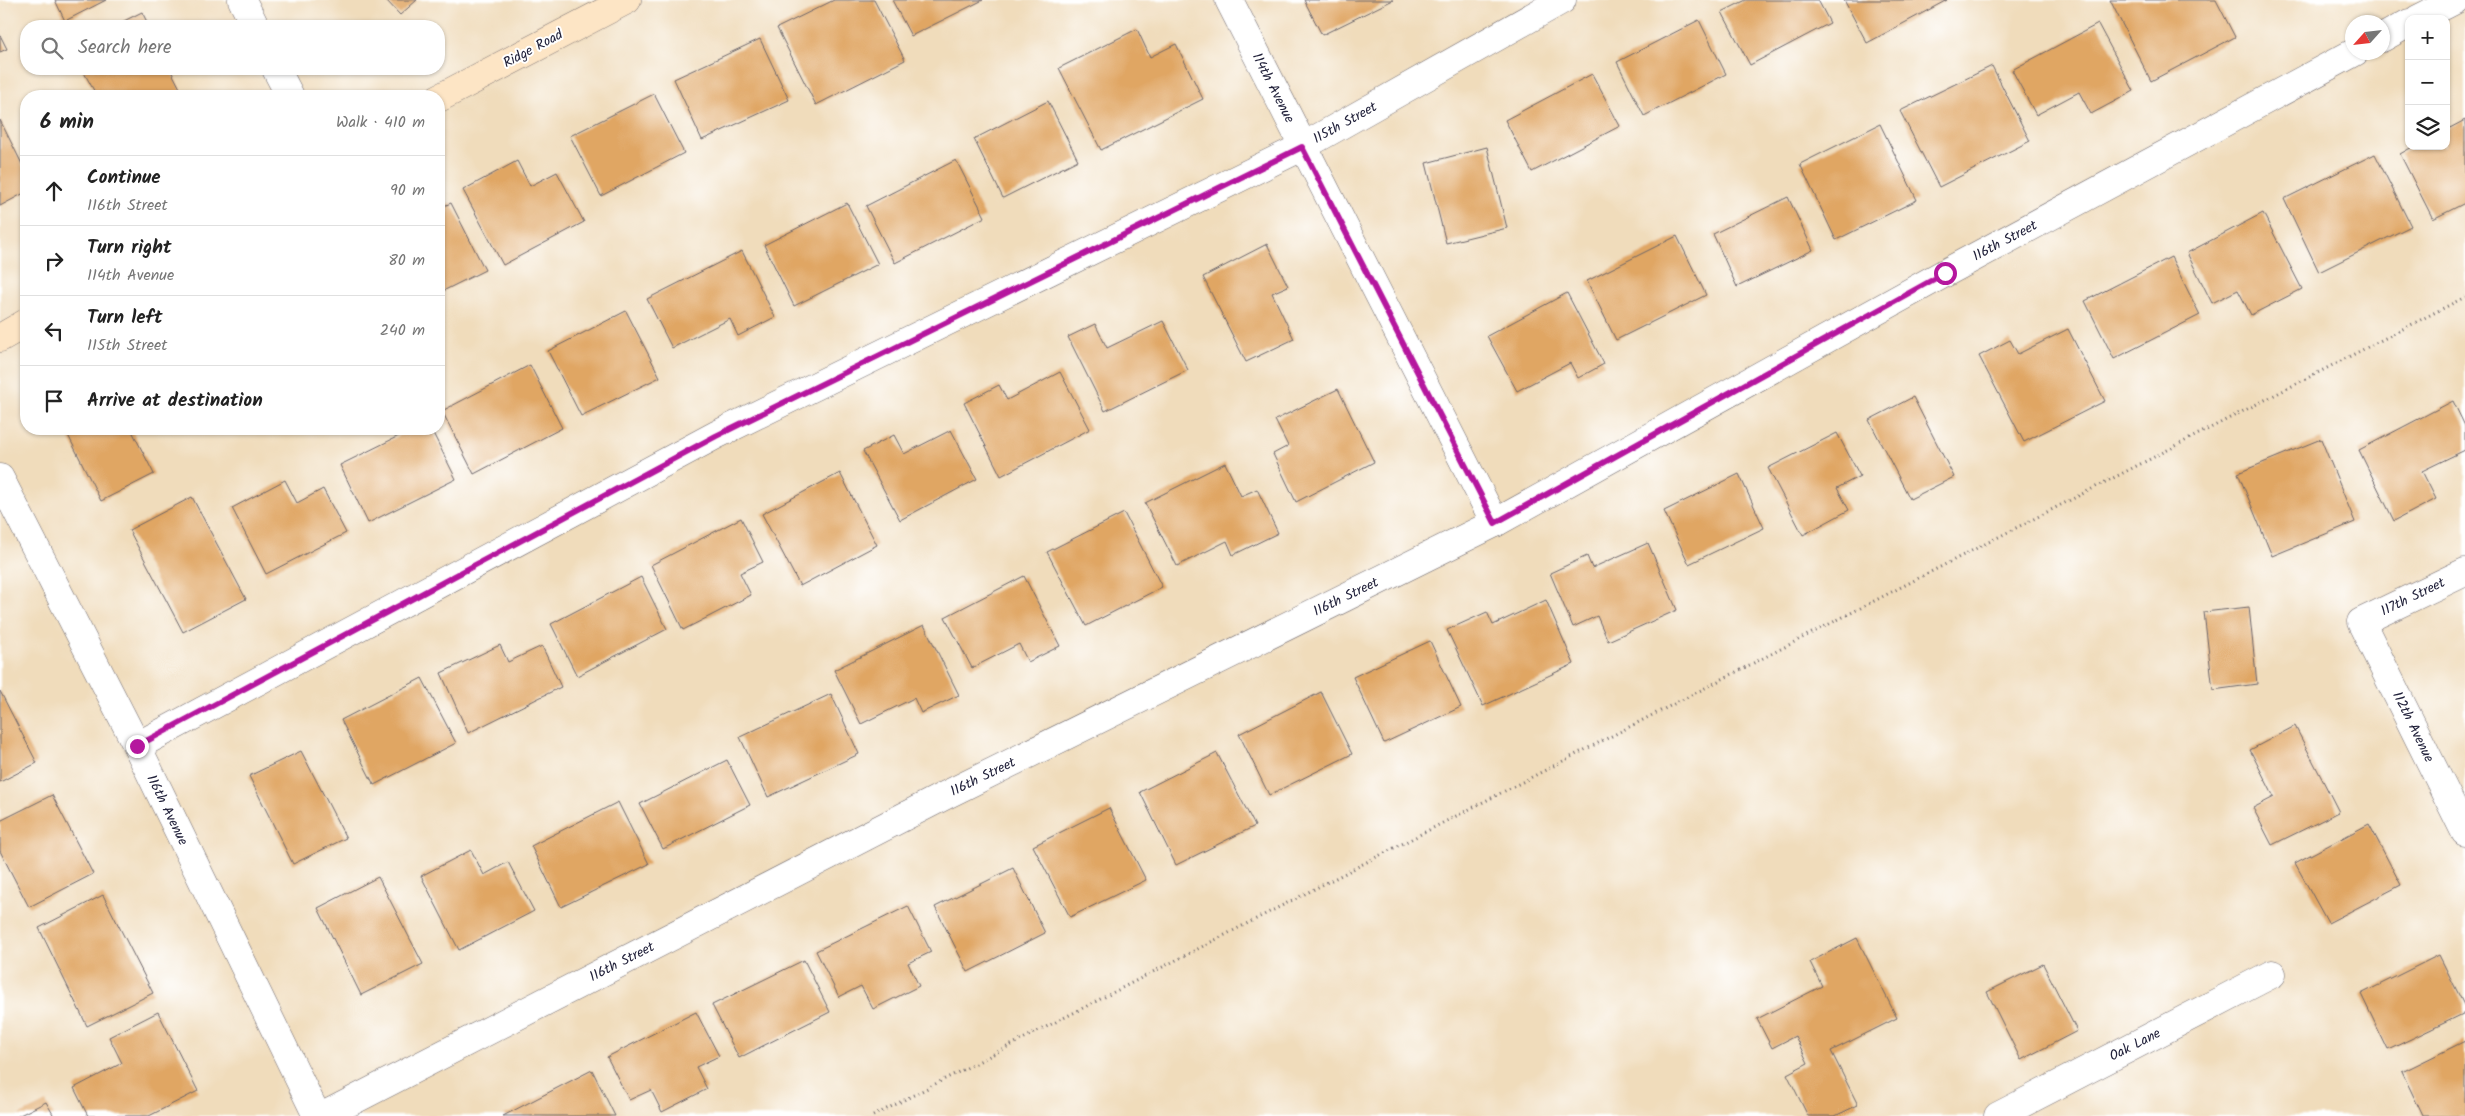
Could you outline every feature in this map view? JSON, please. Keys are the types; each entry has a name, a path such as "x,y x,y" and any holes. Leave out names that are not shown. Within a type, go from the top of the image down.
{"street":[{"path":"242,0 252,20"},
{"name":"Ridge Road","path":"445,95 627,0"},
{"name":"114th Avenue","path":"1229,0 1302,147 1495,523"},
{"name":"115th Street","path":"137,746 716,436 1302,147 1562,0"},
{"path":"2426,15 2455,0"},
{"path":"2390,34 2405,25"},
{"name":"116th Street","path":"323,1116 944,796 1495,523 1936,278 2345,57"},
{"path":"279,75 287,90"},
{"path":"0,338 20,326"},
{"name":"116th Avenue","path":"0,478 137,746 317,1116"},
{"name":"117th Street","path":"2361,622 2465,572"},
{"name":"112th Avenue","path":"2361,622 2465,832"},
{"name":"Oak Lane","path":"1998,1116 2272,974"}],"path":[{"path":"873,1116 2465,298"}],"building":[{"path":"55,0 106,0 67,20 65,20"},
{"path":"386,0 417,0 400,15"},
{"path":"834,0 874,0 905,60 816,105 777,28"},
{"path":"892,0 983,0 911,36"},
{"path":"1304,0 1393,0 1322,35"},
{"path":"1746,0 1818,0 1830,23 1750,65 1722,12"},
{"path":"1844,0 1947,0 1867,43"},
{"path":"2110,0 2216,0 2235,37 2151,81"},
{"path":"142,12 146,20 126,20"},
{"path":"1699,20 1726,74 1644,116 1617,62"},
{"path":"2098,24 2134,91 2091,114 2079,92 2036,115 2012,70"},
{"path":"1137,29 1150,57 1176,44 1203,99 1101,150 1059,68"},
{"path":"0,35 7,49 0,52"},
{"path":"760,39 789,100 702,140 674,79"},
{"path":"1992,66 2030,141 1939,187 1900,111"},
{"path":"1592,74 1620,126 1532,172 1505,120"},
{"path":"85,75 173,75 181,90 94,90"},
{"path":"654,94 684,153 601,196 570,136"},
{"path":"1048,101 1078,160 1003,198 974,139"},
{"path":"0,120 20,160 20,195 0,206"},
{"path":"2465,120 2465,203 2433,219 2400,154 2407,150 2450,150 2450,128"},
{"path":"1880,124 1917,200 1836,240 1800,164"},
{"path":"1487,147 1507,228 1446,243 1426,163"},
{"path":"2375,154 2411,226 2319,272 2284,199"},
{"path":"956,160 985,217 895,263 866,206"},
{"path":"517,161 530,186 557,172 584,222 503,265 463,190"},
{"path":"1788,197 1813,250 1737,287 1713,234"},
{"path":"451,203 485,270 445,290 445,206"},
{"path":"847,203 878,264 794,306 764,245"},
{"path":"2263,213 2302,289 2251,315 2238,290 2212,303 2187,253"},
{"path":"1677,236 1706,295 1616,340 1587,281"},
{"path":"1267,244 1288,286 1272,293 1294,339 1246,362 1203,277"},
{"path":"742,251 775,317 738,336 730,319 672,348 647,299"},
{"path":"2171,257 2200,315 2114,359 2085,301"},
{"path":"1567,293 1604,364 1578,378 1570,363 1517,391 1487,336"},
{"path":"626,311 660,377 581,416 548,351"},
{"path":"1163,321 1188,370 1105,411 1068,337 1095,324 1107,348"},
{"path":"2068,329 2105,401 2024,442 1979,356 2010,340 2018,354"},
{"path":"530,365 562,428 474,474 445,417 445,409"},
{"path":"1060,372 1090,429 1001,476 964,403 999,385 1007,400"},
{"path":"1338,389 1374,462 1296,502 1273,454 1288,446 1275,420"},
{"path":"1913,397 1954,477 1910,499 1869,420"},
{"path":"2453,401 2465,426 2465,450 2422,471 2436,499 2394,521 2359,450"},
{"path":"951,430 977,479 900,520 863,451 894,435 904,454"},
{"path":"1837,433 1860,476 1837,488 1849,510 1803,535 1768,468"},
{"path":"68,435 134,435 154,474 101,501"},
{"path":"401,435 434,435 456,479 368,523 340,465"},
{"path":"2321,439 2355,522 2272,556 2238,473"},
{"path":"1225,463 1241,496 1257,489 1278,533 1233,555 1227,541 1177,566 1145,503"},
{"path":"840,473 877,545 800,586 762,514"},
{"path":"1739,474 1764,528 1689,564 1664,511"},
{"path":"285,480 297,503 323,489 346,533 266,574 232,508"},
{"path":"192,497 246,599 183,632 129,530"},
{"path":"1124,513 1162,587 1086,626 1047,552"},
{"path":"741,518 763,562 740,573 751,595 683,630 651,565"},
{"path":"1648,543 1677,610 1608,641 1597,616 1573,627 1550,573 1587,556 1592,568"},
{"path":"1024,576 1060,646 1028,662 1019,644 972,668 945,617"},
{"path":"641,577 667,629 577,676 551,624"},
{"path":"1546,600 1574,664 1483,706 1447,630 1487,612 1493,625"},
{"path":"2249,607 2257,684 2213,690 2204,612"},
{"path":"924,625 959,695 921,713 914,698 861,724 834,670"},
{"path":"1430,641 1461,707 1384,743 1353,677"},
{"path":"500,645 508,662 542,646 561,687 468,733 441,673"},
{"path":"422,678 456,743 374,785 341,720"},
{"path":"0,691 37,763 0,782"},
{"path":"1321,692 1352,754 1269,795 1239,734"},
{"path":"831,694 859,754 768,797 740,737"},
{"path":"2295,726 2339,812 2272,845 2253,808 2274,797 2250,750"},
{"path":"301,751 346,838 293,864 249,776"},
{"path":"1217,753 1255,826 1176,865 1140,792"},
{"path":"727,760 750,805 663,849 640,804"},
{"path":"52,795 93,874 29,907 0,851 0,821"},
{"path":"618,802 649,864 561,907 531,846"},
{"path":"1109,808 1146,880 1070,917 1033,846"},
{"path":"2369,824 2401,885 2328,923 2295,863"},
{"path":"471,850 484,875 508,862 534,911 459,950 421,876"},
{"path":"1013,868 1045,933 968,972 935,907"},
{"path":"378,877 423,964 361,995 318,908"},
{"path":"103,895 153,993 87,1026 39,928"},
{"path":"908,906 931,952 908,963 919,986 873,1009 861,986 839,997 816,951"},
{"path":"1857,938 1897,1018 1831,1051 1858,1105 1835,1116 1808,1116 1787,1074 1808,1063 1795,1036 1772,1048 1757,1019 1822,986 1810,962"},
{"path":"2439,955 2465,1007 2465,1013 2388,1050 2361,994"},
{"path":"804,960 830,1012 739,1058 712,1005"},
{"path":"2043,964 2077,1031 2021,1060 1987,992"},
{"path":"158,1012 198,1091 149,1116 88,1116 74,1088 122,1063 109,1037"},
{"path":"696,1012 719,1056 696,1067 707,1089 662,1112 651,1090 629,1100 607,1057"},
{"path":"2465,1041 2465,1116 2423,1116 2402,1072"},
{"path":"592,1070 615,1116 503,1116"},
{"path":"46,1102 54,1116 18,1116"}],"route":[{"path":"137,746 716,436 1302,147 1495,523 1945,273"}]}
